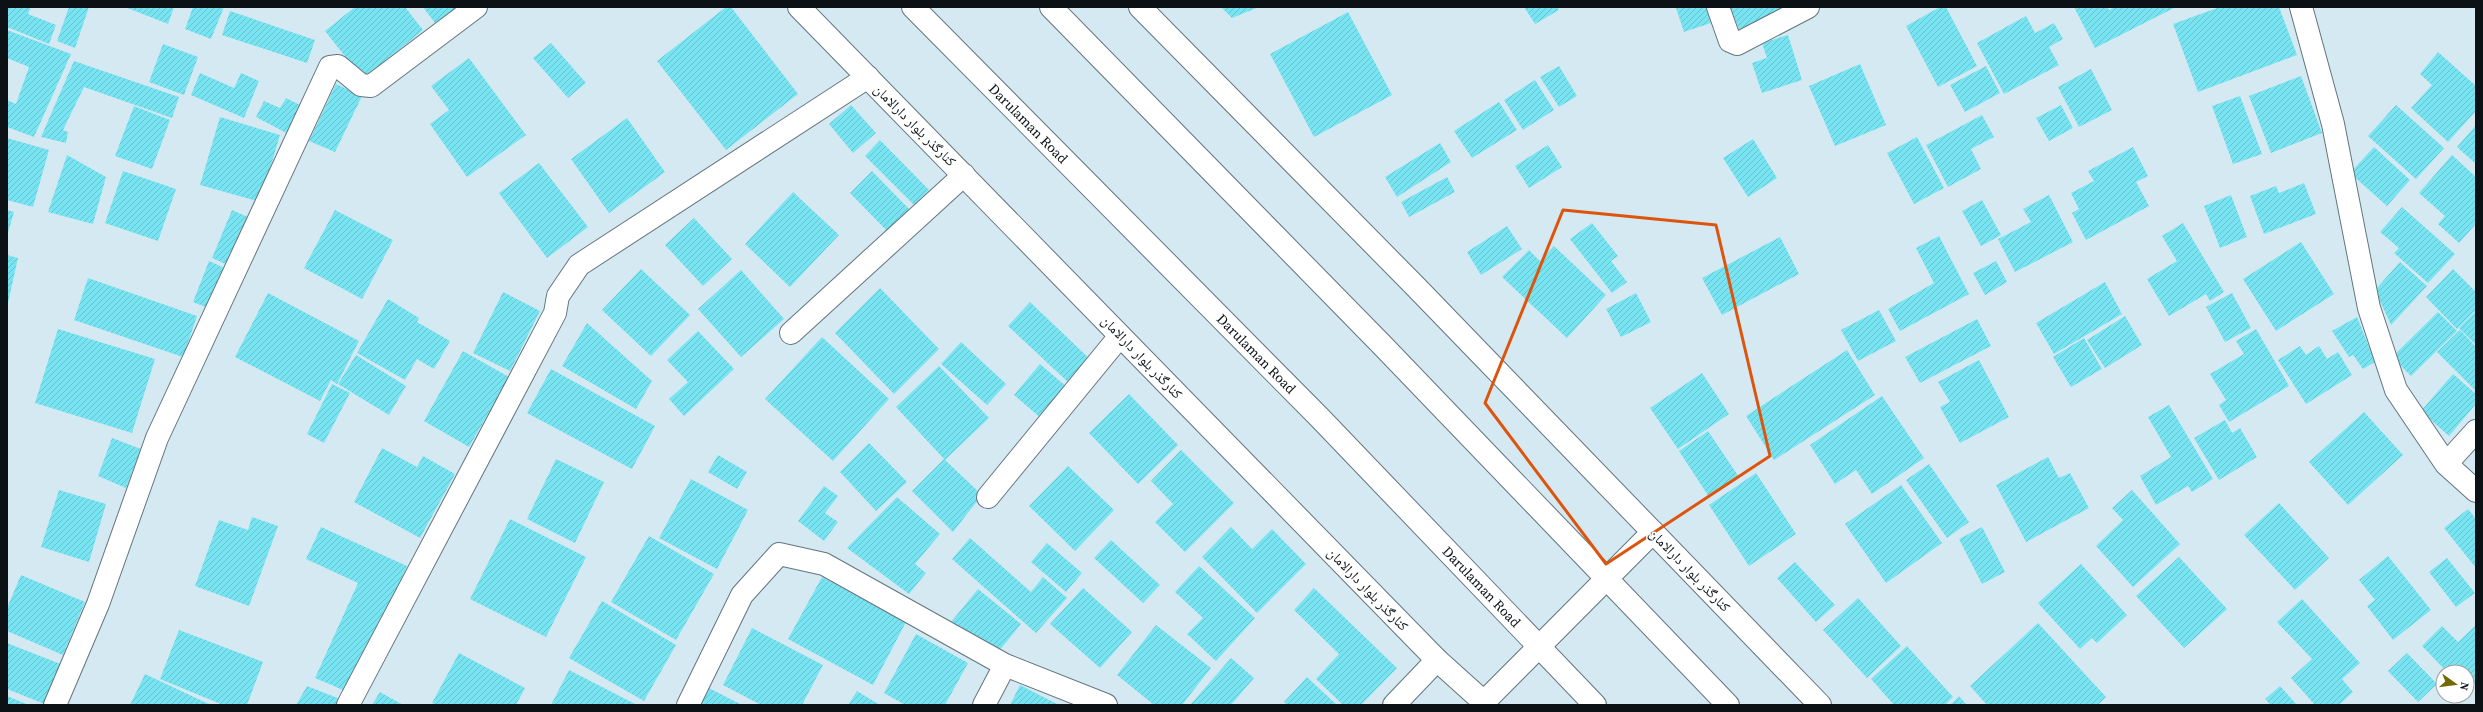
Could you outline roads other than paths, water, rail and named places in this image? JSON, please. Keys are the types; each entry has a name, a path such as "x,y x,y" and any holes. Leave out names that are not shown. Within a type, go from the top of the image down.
{"street":[{"path":"55,705 98,604 157,438 330,67 333,65 338,66 361,85 371,86 476,7"},
{"name":"کنارگذر بلوار دارالامان","path":"799,7 1437,660 1485,704"},
{"name":"Darulaman Road","path":"914,7 1320,418 1538,648 1595,705"},
{"path":"1051,7 1389,353 1605,580 1728,705"},
{"name":"کنارگذر بلوار دارالامان","path":"1140,7 1417,288 1820,705"},
{"path":"1718,7 1730,41 1737,44 1808,7"},
{"path":"2301,7 2333,124 2369,308 2396,390 2446,464 2476,490"},
{"path":"348,705 555,313 558,296 579,265 868,77"},
{"path":"791,333 964,175"},
{"path":"988,497 1120,336"},
{"path":"2446,464 2476,431"},
{"path":"1485,704 1538,648 1653,532"},
{"path":"688,705 742,595 779,554 824,564 1005,665 1106,705"},
{"path":"1394,705 1437,660"},
{"path":"984,705 1005,665"}]}
